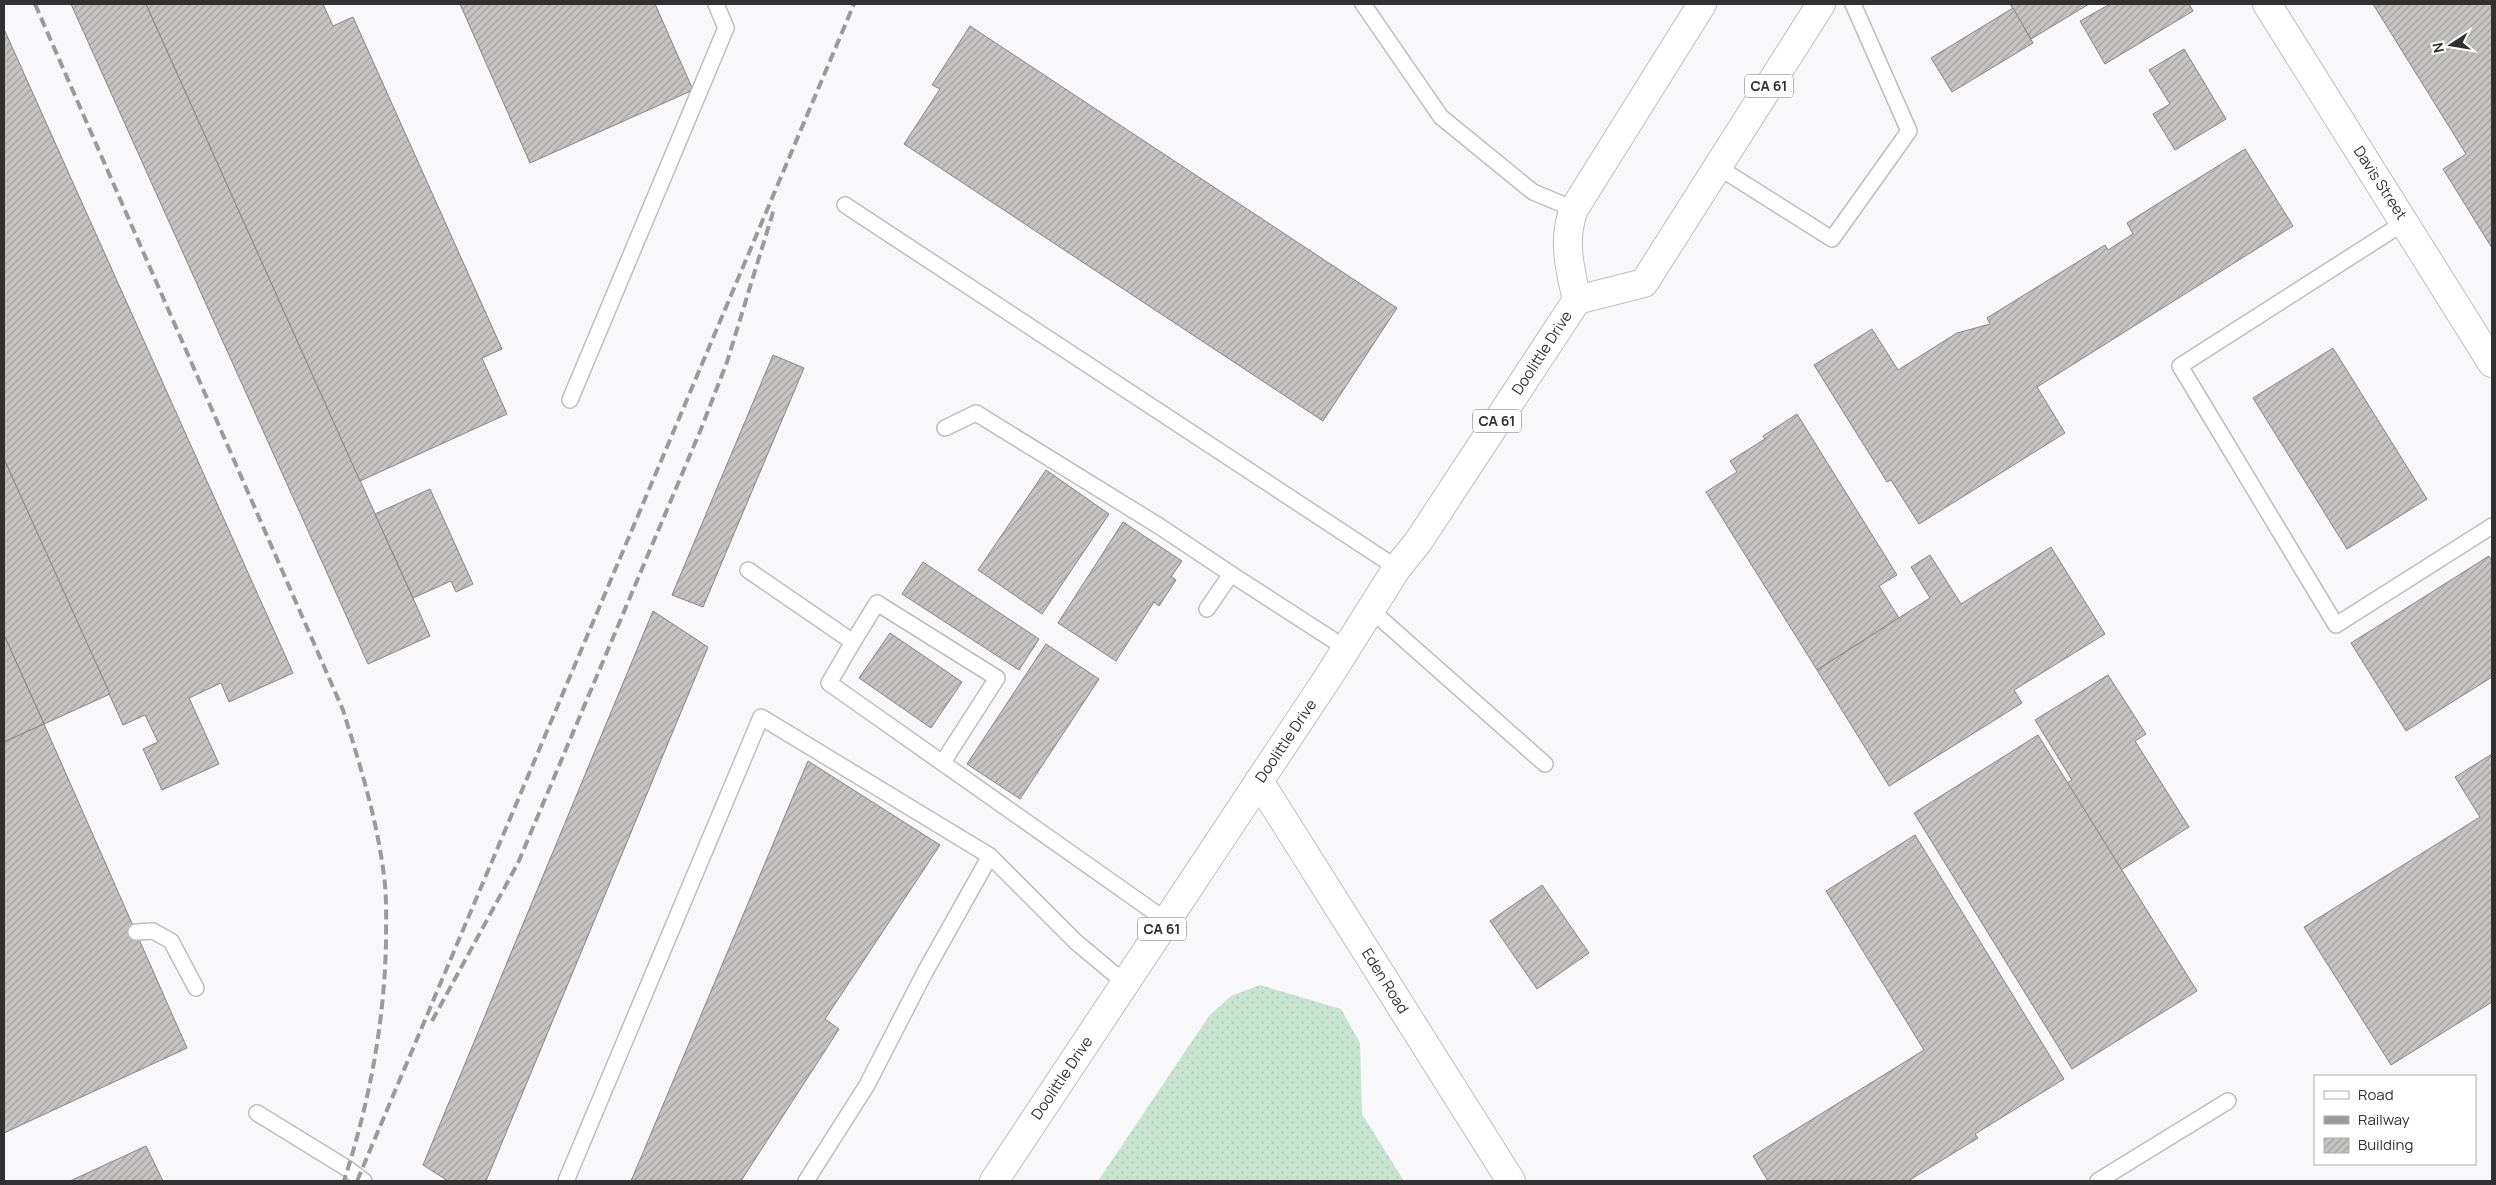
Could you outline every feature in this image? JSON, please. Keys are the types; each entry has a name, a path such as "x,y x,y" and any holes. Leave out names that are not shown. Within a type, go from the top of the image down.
{"main road":[{"name":"Doolittle Drive","path":"1577,300 1566,243 1568,223 1574,209 1702,4"},
{"name":"Doolittle Drive","path":"994,1181 1260,782 1347,649 1397,568 1418,542 1577,300 1644,282 1821,4"},
{"name":"Davis Street","path":"2267,4 2406,222 2492,363"},
{"name":"Eden Road","path":"1260,782 1511,1181"}],"lane":[{"path":"570,400 726,28 716,4"},
{"path":"1363,4 1441,117 1533,192 1574,209"},
{"path":"1718,167 1832,238 1909,131 1854,4"},
{"path":"845,205 1397,568"},
{"path":"2406,222 2180,366 2336,625 2492,526"},
{"path":"945,428 976,413 1159,526 1347,649"},
{"path":"748,570 853,642"},
{"path":"1208,609 1231,574"},
{"path":"943,762 997,678 877,603 829,683 1167,921"},
{"path":"1371,610 1545,764"},
{"path":"566,1181 761,717 990,856 1076,942 1125,984"},
{"path":"806,1181 868,1085 925,972 990,856"},
{"path":"136,932 153,931 171,941 196,988"},
{"path":"2098,1181 2228,1101"},
{"path":"257,1113 348,1169 364,1181"}],"green space":[{"path":"1260,985 1341,1009 1360,1043 1362,1114 1404,1181 1098,1181 1209,1016 1231,996"}],"building":[{"path":"71,4 146,4 430,636 368,664"},
{"path":"146,4 323,4 333,26 353,17 502,349 482,358 507,414 360,481"},
{"path":"460,4 655,4 693,90 530,163"},
{"path":"2010,4 2089,4 2031,39"},
{"path":"2110,4 2189,4 2193,11 2105,64 2080,21"},
{"path":"2373,4 2492,4 2492,248 2443,169 2466,154"},
{"path":"2013,8 2033,43 1952,92 1931,58"},
{"path":"970,26 1397,308 1323,421 904,144 940,89 932,85"},
{"path":"4,29 293,673 229,702 221,683 189,698 219,764 162,790 143,749 158,742 145,715 123,725 4,459"},
{"path":"2184,49 2226,119 2175,150 2153,114 2170,104 2149,70"},
{"path":"2245,149 2293,226 2037,387 2065,433 1919,524 1891,480 1887,482 1814,365 1872,329 1898,370 1957,333 1990,324 1987,318 2105,245 2108,250 2133,234 2127,223"},
{"path":"2333,348 2427,499 2347,549 2253,398"},
{"path":"773,355 804,368 703,607 672,595"},
{"path":"1797,414 1897,575 1879,586 1899,618 1817,670 1706,492 1737,472 1730,461 1765,439 1763,436"},
{"path":"4,459 110,694 44,724 4,635"},
{"path":"1046,470 1109,514 1042,614 978,570"},
{"path":"430,489 473,584 456,592 451,581 413,598 375,514"},
{"path":"1123,522 1182,561 1171,577 1176,580 1159,606 1154,602 1116,661 1058,623"},
{"path":"2051,547 2105,634 2014,690 2022,703 1889,786 1817,670 1930,598 1911,567 1930,555 1961,604"},
{"path":"2489,556 2492,561 2492,677 2406,731 2351,643"},
{"path":"923,562 1039,639 1019,670 902,594"},
{"path":"653,611 708,647 486,1181 448,1181 423,1165"},
{"path":"890,633 962,682 931,728 859,678"},
{"path":"4,635 44,724 4,742"},
{"path":"1046,644 1099,679 1020,799 967,764"},
{"path":"2108,675 2146,734 2135,741 2189,827 2121,870 2067,783 2072,780 2035,720"},
{"path":"44,724 187,1048 4,1133 4,742"},
{"path":"2038,735 2197,991 2072,1069 1914,813"},
{"path":"2492,754 2492,1002 2391,1065 2304,927 2480,817 2455,777"},
{"path":"808,761 940,845 825,1019 839,1029 741,1181 631,1181"},
{"path":"1915,835 2064,1079 1975,1134 1978,1138 1908,1181 1768,1181 1753,1156 1924,1050 1826,891"},
{"path":"1542,885 1589,953 1537,989 1490,921"},
{"path":"146,1146 163,1181 70,1181"}],"railway":[{"path":"35,4 343,710 367,792 377,834 385,884 385,975 374,1064 361,1123 344,1181"},
{"path":"357,1181 854,4"},
{"path":"432,1021 518,863 701,429 727,362 774,209"}]}
